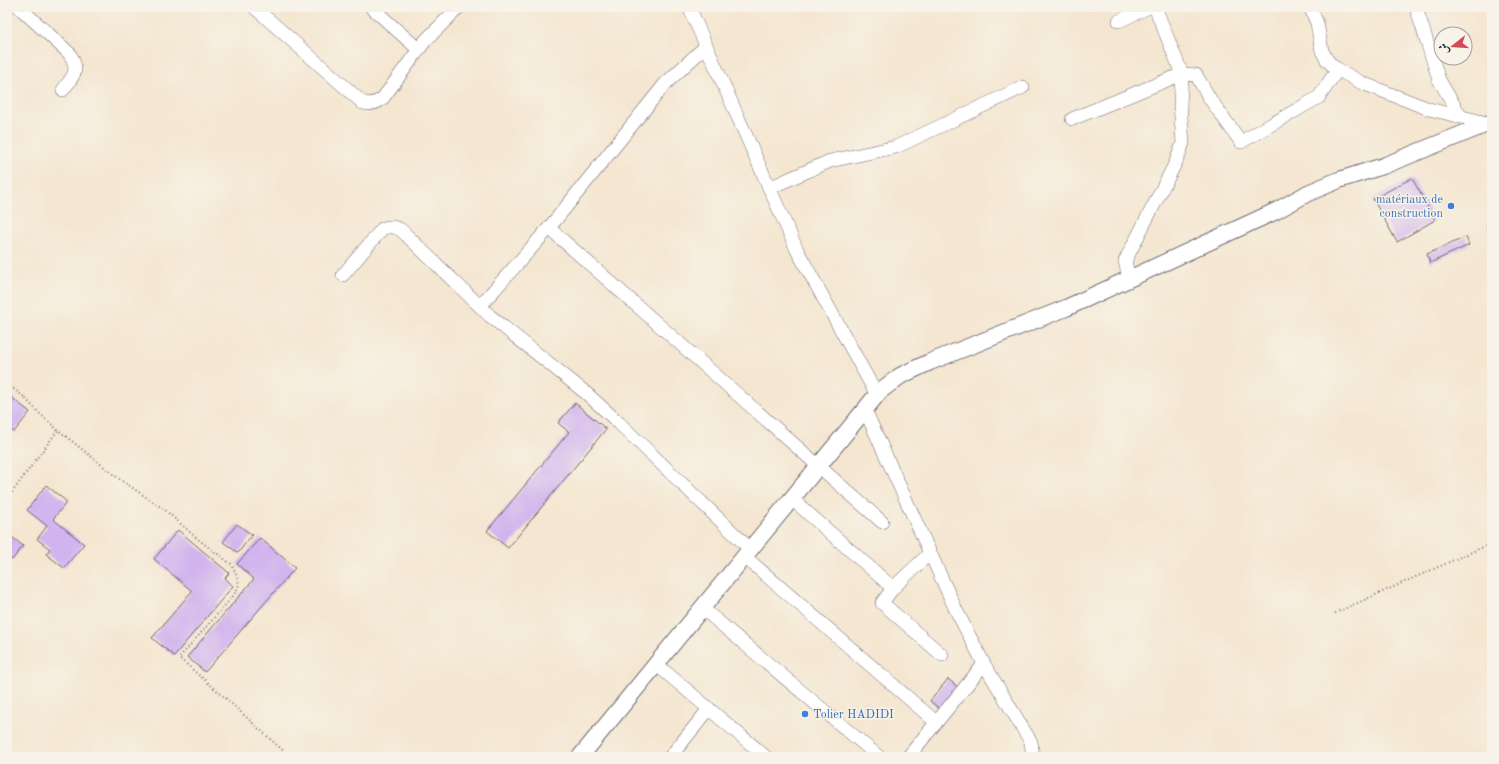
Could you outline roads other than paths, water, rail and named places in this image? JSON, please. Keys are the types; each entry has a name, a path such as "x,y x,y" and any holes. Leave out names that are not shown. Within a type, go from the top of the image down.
{"street":[{"path":"19,7 70,54 74,61 75,74 63,90"},
{"path":"254,7 363,102 374,103 383,98 418,49 459,7"},
{"path":"371,7 418,49"},
{"path":"689,7 797,250 877,395"},
{"path":"1119,21 1149,7"},
{"path":"1128,279 1125,261 1176,162 1183,143 1180,104 1182,74 1155,7"},
{"path":"1310,7 1317,23 1322,51 1327,60 1338,69 1362,83 1429,109 1490,122"},
{"path":"1416,7 1439,80 1461,117"},
{"path":"480,306 549,228 665,84 706,46"},
{"path":"1072,119 1182,74 1196,75 1210,99 1241,142 1319,97 1338,69"},
{"path":"770,188 830,161 896,147 1023,87"},
{"path":"580,757 880,391 900,376 930,362 1066,308 1276,211 1308,193 1339,180 1383,166 1490,122"},
{"path":"343,275 382,229 388,226 395,226 401,230 501,325 586,393 619,423 748,553 936,722"},
{"path":"549,228 882,522"},
{"path":"865,410 956,610 984,664 1031,742 1033,757"},
{"path":"792,500 893,588"},
{"path":"930,553 893,588 882,603 942,655"},
{"path":"702,608 879,757"},
{"path":"656,664 766,757"},
{"path":"908,757 984,664"},
{"path":"670,757 709,709"}],"place":[{"name":"matériaux de construction","path":"1451,206"},
{"name":"Tolier HADIDI","path":"805,714"}]}
